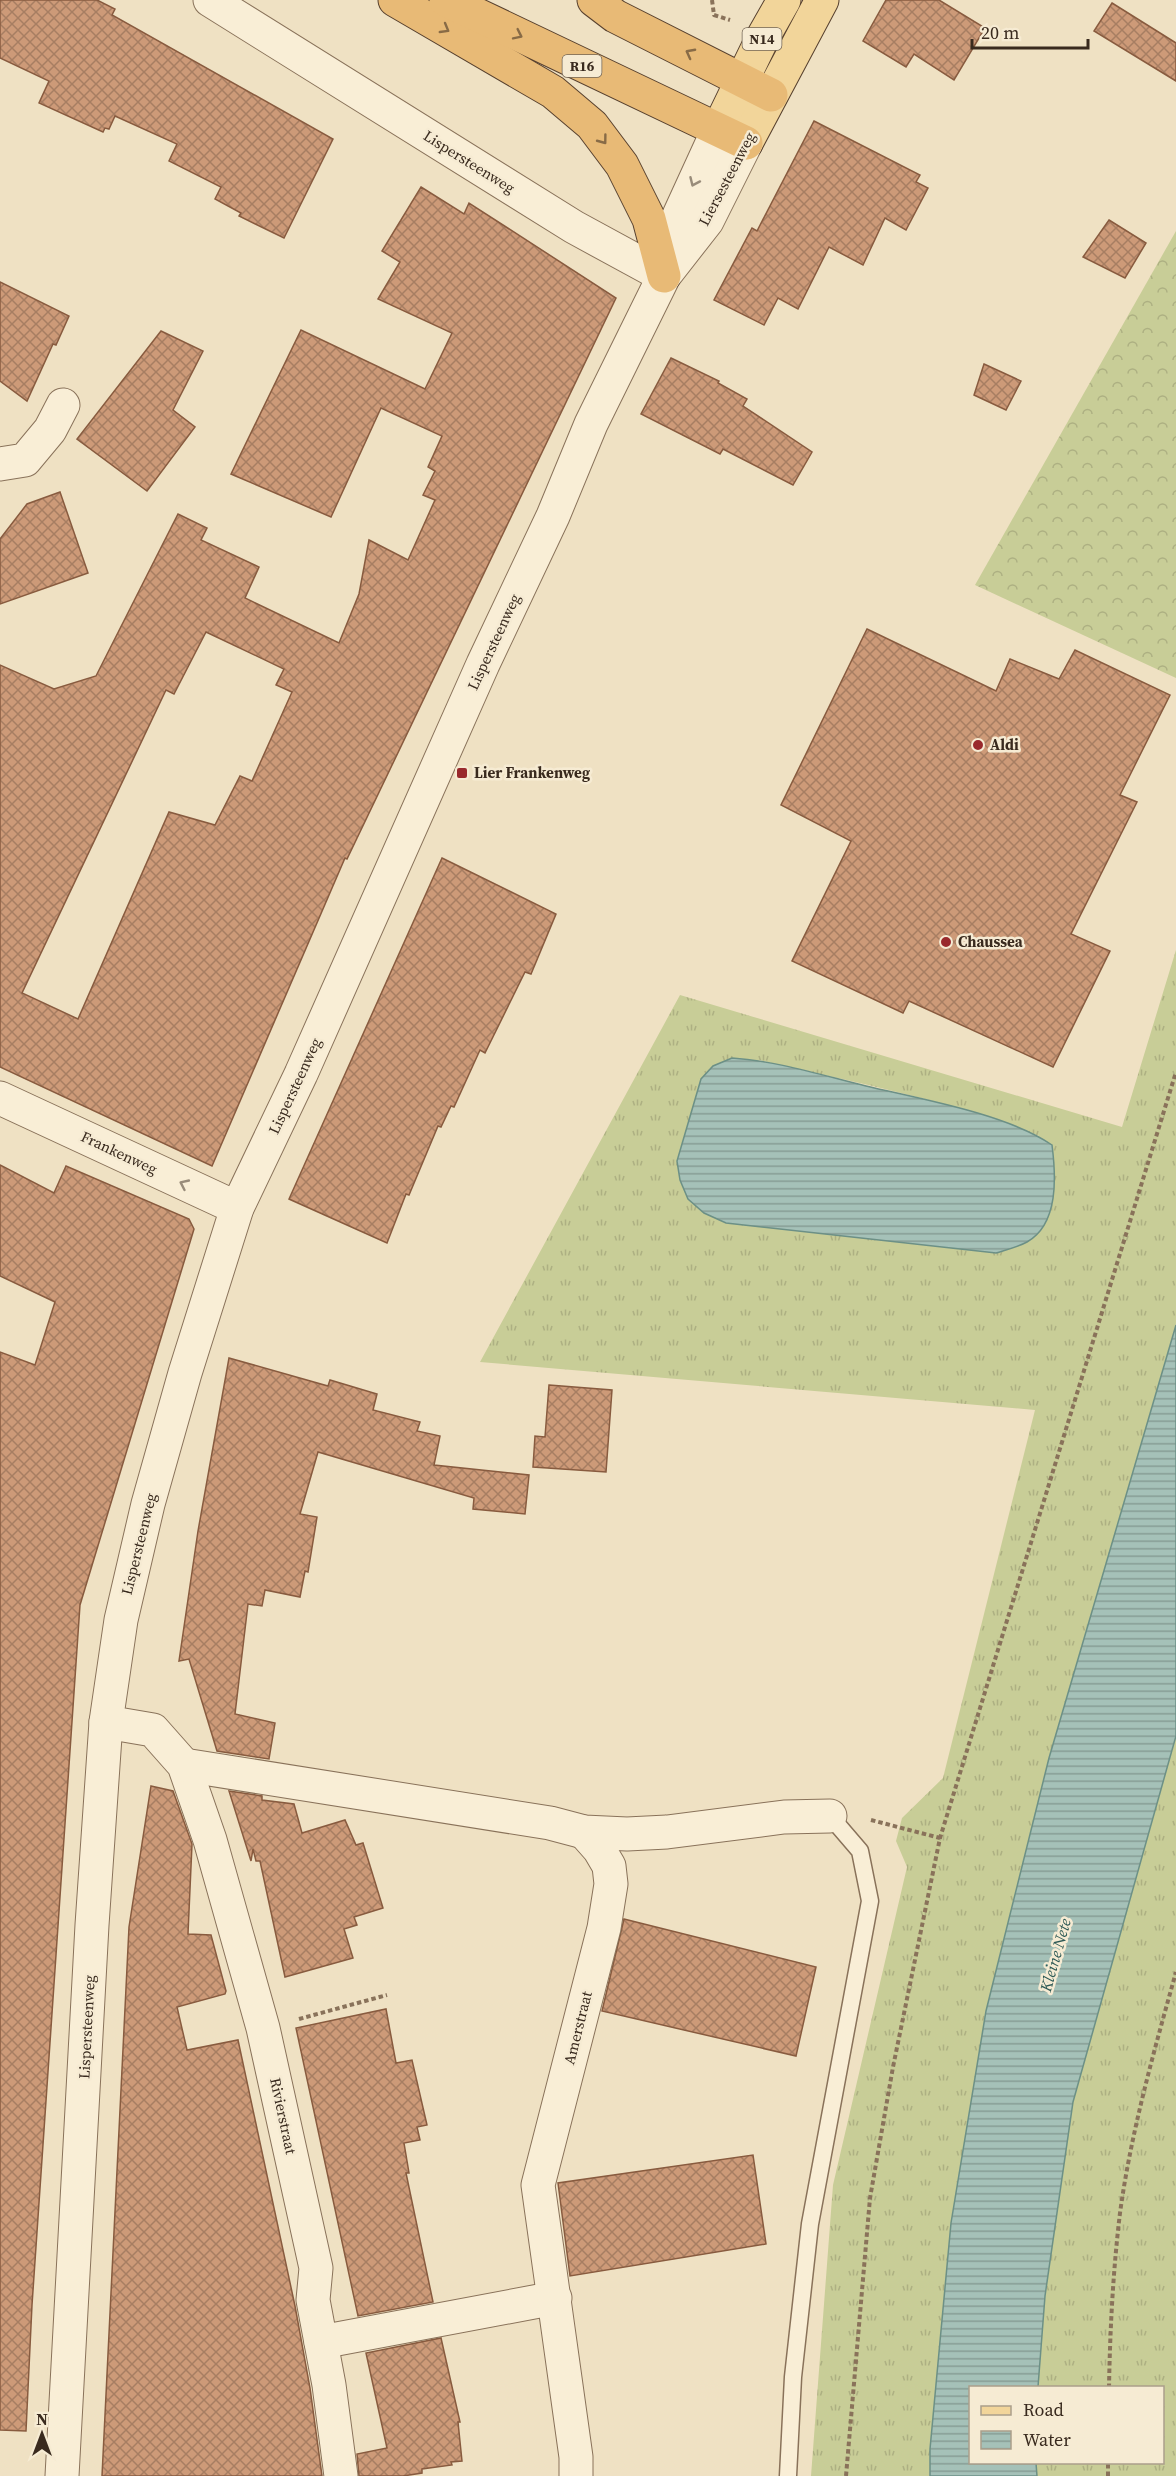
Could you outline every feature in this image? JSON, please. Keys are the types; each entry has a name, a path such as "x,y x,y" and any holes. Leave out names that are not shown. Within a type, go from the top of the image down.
{"highway":[{"path":"395,0 553,92 592,125 622,165 649,219 664,276"},
{"name":"R16","path":"446,0 732,136"},
{"path":"594,0 615,16 771,96"}],"main road":[{"name":"Liersesteenweg","path":"732,136 742,80 784,0"},
{"name":"Liersesteenweg","path":"732,136 771,96 822,0"}],"street":[{"name":"Lispersteenweg","path":"62,2476 92,1925 106,1722 121,1620 148,1504 185,1373 237,1208 301,1074 483,664 553,516 591,424 664,276 574,226 210,0"},
{"name":"Liersesteenweg","path":"664,276 670,235 732,136"},
{"path":"0,464 25,460 50,430 63,405"},
{"name":"Frankenweg","path":"0,1098 237,1208"},
{"name":"Rivierstraat","path":"106,1722 153,1730 184,1765 210,1840 263,2028 316,2268 313,2300 329,2385 341,2476"},
{"path":"184,1765 550,1823 584,1832 667,1832 784,1817 830,1816"},
{"name":"Amerstraat","path":"576,2476 576,2457 538,2185 604,1928 610,1884 609,1866 599,1849 584,1832"},
{"path":"321,2342 555,2298"}],"lane":[{"path":"788,2476 793,2377 810,2224 870,1901 860,1851 830,1816"}],"path":[{"path":"846,2476 870,2198 893,2067 940,1838 1176,1072"},
{"path":"830,1816 873,1820 940,1838"},
{"path":"1109,2386 1114,2266 1120,2212 1130,2157 1176,1972"},
{"path":"263,2028 387,1995"}],"green space":[{"path":"1176,231 1176,678 975,585"},
{"path":"1176,950 1176,1325 1049,1758 986,2011 951,2223 930,2449 930,2476 811,2476 833,2185 907,1867 896,1841 902,1818 943,1778 1035,1410 480,1362 680,995 1122,1127","holes":["759,1060 936,1102 1039,1136 805,1231 726,1223 688,1199 680,1180 677,1160"]},
{"path":"1176,1736 1176,2476 1037,2476 1036,2464 1164,2464 1164,2386 1038,2386 1045,2296 1073,2102"}],"water":[{"path":"732,1058 782,1065 937,1102 988,1116 1033,1134 1052,1145 1053,1198 1045,1224 1027,1242 996,1253 726,1223 704,1213 688,1199 680,1180 677,1161 701,1079 713,1066"},
{"name":"Kleine Nete","path":"1176,1325 1176,1736 1073,2102 1045,2296 1038,2386 969,2386 969,2464 1036,2464 1037,2476 930,2476 930,2449 951,2223 986,2011 1049,1758"}],"building":[{"path":"0,0 97,0 115,9 112,15 333,139 284,238 239,216 241,213 215,199 221,187 169,161 177,144 115,116 109,129 105,128 103,132 39,103 49,81 0,58"},
{"path":"886,0 939,0 985,28 954,80 914,54 906,67 863,41"},
{"path":"1112,3 1176,43 1176,81 1094,31"},
{"path":"814,121 920,175 916,182 928,188 906,230 885,218 863,265 829,247 798,309 778,298 764,325 714,300 752,228 757,231"},
{"path":"421,187 464,214 469,203 616,298 347,859 345,858 212,1166 0,1067 0,665 54,689 96,676 178,514 207,528 201,540 259,567 245,598 339,643 359,594 369,540 408,560 435,500 423,495 435,471 428,467 442,436 381,408 331,517 231,474 301,330 425,389 452,333 378,299 400,262 382,251","holes":["206,632 284,669 276,685 292,692 252,781 240,776 215,825 169,812 78,1019 22,993 166,690 174,694"]},
{"path":"1109,220 1146,243 1125,278 1083,257"},
{"path":"0,282 69,316 56,345 53,344 27,401 0,381"},
{"path":"161,331 203,351 173,410 195,427 147,491 77,439"},
{"path":"671,358 719,381 718,383 747,399 743,406 812,452 793,485 723,449 720,454 641,414"},
{"path":"984,364 1021,381 1006,410 974,395"},
{"path":"60,492 88,573 0,604 0,539 27,504"},
{"name":"Aldi","path":"867,629 996,691 1010,659 1059,679 1075,650 1170,695 1120,795 1137,802 1071,934 1110,951 1053,1067 909,1001 903,1013 792,961 851,841 781,805"},
{"path":"442,858 556,914 531,974 525,972 485,1053 480,1050 454,1107 451,1106 441,1127 438,1126 409,1195 406,1194 387,1243 289,1199"},
{"path":"0,1165 54,1193 66,1166 189,1219 194,1229 80,1605 32,2305 26,2431 0,2430 0,1352 35,1365 55,1302 0,1276"},
{"path":"229,1358 328,1386 330,1380 377,1394 373,1410 420,1422 417,1431 440,1436 434,1465 529,1475 525,1514 473,1509 474,1498 318,1452 300,1514 317,1517 308,1572 305,1571 300,1597 265,1590 262,1606 248,1604 235,1714 275,1723 269,1759 217,1751 189,1659 179,1661 198,1531"},
{"path":"549,1385 612,1390 606,1472 533,1467 535,1436 545,1437"},
{"path":"151,1786 173,1791 192,1844 188,1934 211,1935 226,1991 225,1994 177,2007 187,2050 238,2040 295,2306 310,2388 322,2476 102,2476 129,1927"},
{"path":"229,1791 262,1796 262,1800 294,1804 302,1833 345,1820 356,1845 363,1843 383,1908 354,1917 357,1925 344,1929 353,1958 285,1977 260,1861 256,1861 253,1849 251,1861"},
{"path":"624,1919 816,1967 796,2056 602,2011"},
{"path":"386,2009 396,2063 412,2060 427,2125 417,2127 420,2140 404,2143 409,2173 406,2173 433,2302 358,2316 296,2028"},
{"path":"753,2155 766,2244 570,2276 558,2183"},
{"path":"441,2338 460,2422 458,2422 462,2461 451,2462 452,2465 422,2469 422,2473 403,2476 359,2476 357,2454 387,2448 366,2353"}],"place":[{"name":"Aldi","path":"978,745"},
{"name":"Lier Frankenweg","path":"462,773"},
{"name":"Chaussea","path":"946,942"}]}
